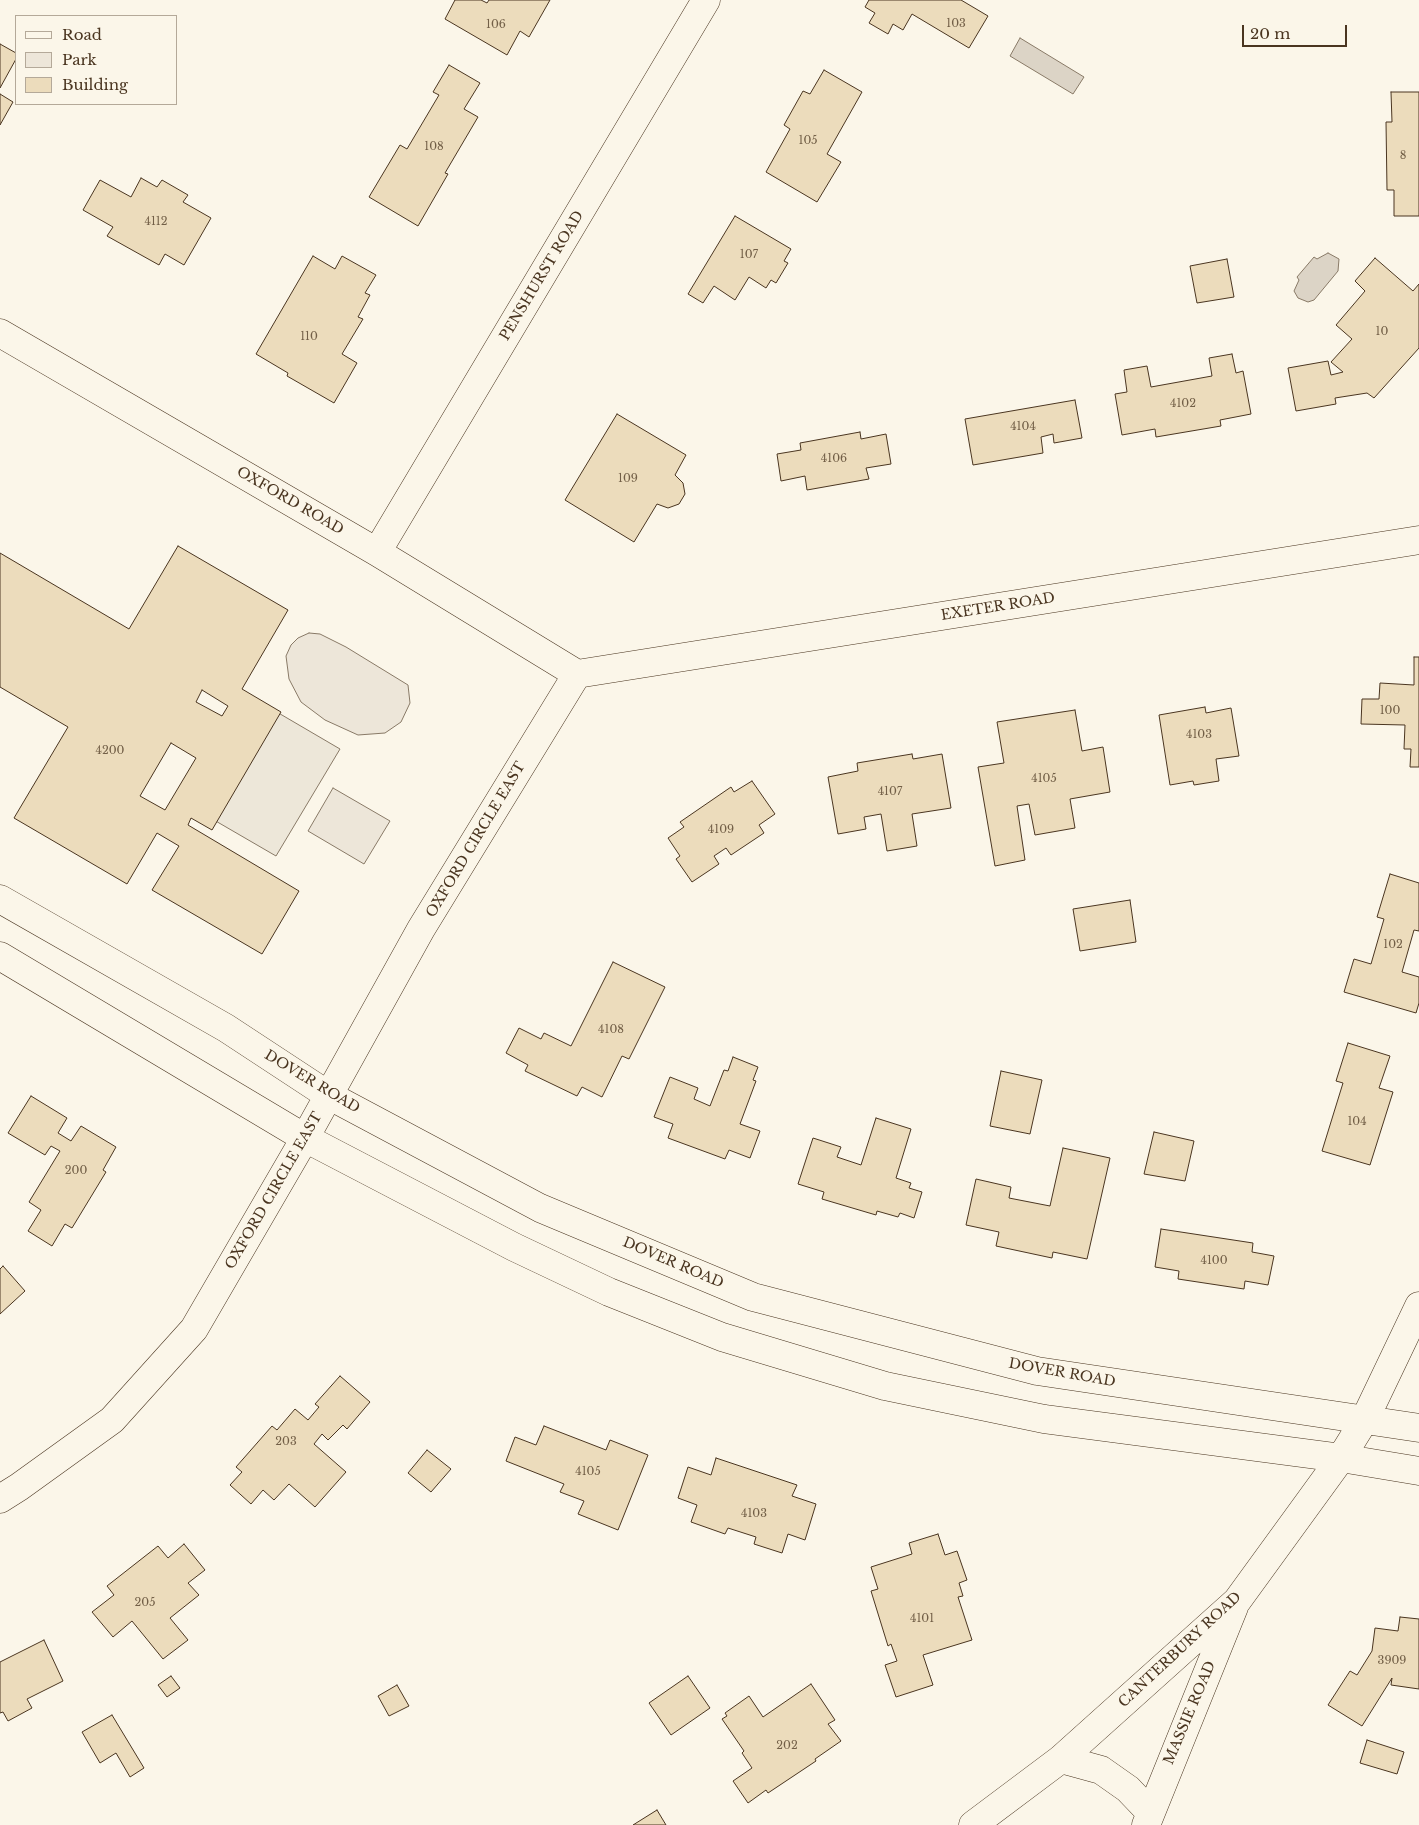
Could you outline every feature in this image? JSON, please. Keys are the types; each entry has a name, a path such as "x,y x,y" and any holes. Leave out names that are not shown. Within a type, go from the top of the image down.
{"street":[{"name":"PENSHURST ROAD","path":"377,552 706,0"},
{"name":"OXFORD ROAD","path":"0,332 377,552 577,674"},
{"name":"EXETER ROAD","path":"577,674 1419,540"},
{"name":"OXFORD CIRCLE EAST","path":"0,1499 112,1420 194,1329 305,1138 421,929 577,674"},
{"name":"DOVER ROAD","path":"0,899 226,1028 328,1095 540,1208 754,1297 1037,1371 1419,1428"},
{"path":"0,956 305,1138 522,1251 609,1292 722,1337 885,1386 1044,1419 1341,1458 1419,1471"},
{"name":"CANTERBURY ROAD","path":"973,1825 1062,1758 1236,1601 1341,1458 1365,1419 1419,1306"},
{"name":"MASSIE ROAD","path":"1148,1818 1236,1601"},
{"path":"1062,1758 1101,1770 1128,1789 1148,1818"}],"green space":[{"path":"309,633 320,634 346,647 408,685 410,703 401,722 385,733 358,735 325,720 301,702 289,679 286,656 291,645 298,638"},
{"path":"333,788 390,821 364,864 308,831"}],"shaded area":[{"path":"1020,38 1084,77 1073,94 1010,56"},
{"path":"1328,253 1339,259 1338,271 1314,300 1308,302 1298,298 1294,291 1299,280 1297,277 1314,257 1317,259"},
{"path":"258,701 340,749 276,856 195,809"}],"building":[{"path":"455,0 481,0 487,3 489,0 550,0 529,37 520,31 507,55 445,19"},
{"path":"869,0 961,0 988,16 969,48 912,14 903,30 893,24 888,34 869,23 875,13 865,7"},
{"path":"0,44 15,52 15,61 0,88"},
{"path":"449,65 480,83 464,109 478,117 445,173 448,174 418,226 369,197 400,145 407,149 439,95 433,92"},
{"path":"824,70 862,92 827,154 841,162 817,202 766,172 790,129 784,125 803,91 810,94"},
{"path":"1391,92 1419,92 1419,216 1394,216 1394,190 1387,190 1386,122 1392,122"},
{"path":"0,94 13,102 0,125"},
{"path":"141,178 157,187 162,180 188,195 183,202 211,218 184,265 165,254 159,265 107,236 113,227 83,210 100,180 131,197"},
{"path":"735,216 791,249 784,261 788,263 776,283 771,280 766,288 749,277 735,300 714,286 703,303 688,294"},
{"path":"313,256 335,269 342,256 376,275 365,293 370,295 358,317 363,319 342,354 357,363 334,403 287,376 288,373 256,354"},
{"path":"1375,258 1413,291 1419,284 1419,348 1374,398 1367,393 1335,398 1336,404 1296,411 1288,368 1328,361 1331,375 1343,372 1331,362 1352,339 1336,325 1365,291 1355,281"},
{"path":"1227,259 1234,297 1197,303 1190,266"},
{"path":"1232,354 1236,373 1243,371 1251,414 1220,420 1221,426 1156,437 1155,429 1122,435 1115,394 1127,392 1124,370 1147,366 1151,387 1212,376 1209,358"},
{"path":"1075,400 1082,438 1054,443 1053,434 1041,437 1043,453 973,465 965,419"},
{"path":"617,414 686,455 675,475 683,483 685,494 679,504 668,508 657,504 634,542 565,500"},
{"path":"860,432 861,439 886,434 891,464 866,468 869,479 807,490 805,476 781,481 777,454 801,450 800,443"},
{"path":"178,546 288,610 242,689 281,712 212,830 191,818 188,825 299,891 262,954 152,890 179,846 157,833 127,884 14,818 68,727 0,687 0,553 129,629","holes":["202,690 228,706 222,716 196,702","171,743 196,758 165,810 140,796"]},
{"path":"1414,657 1419,657 1419,767 1410,767 1411,749 1404,749 1405,725 1361,724 1362,699 1379,699 1380,683 1414,685"},
{"path":"1205,707 1206,713 1231,708 1239,756 1216,759 1219,781 1194,785 1193,781 1170,785 1159,715"},
{"path":"1075,710 1082,751 1103,747 1110,792 1070,799 1075,828 1035,835 1029,804 1017,806 1025,860 995,866 978,767 1004,763 997,722"},
{"path":"912,754 913,759 942,754 951,808 912,814 917,846 887,851 881,814 864,817 866,829 838,834 828,777 858,771 857,763"},
{"path":"752,781 775,814 759,825 764,833 731,855 726,848 714,856 719,864 692,882 676,859 680,856 668,838 684,827 680,822 731,787 734,792"},
{"path":"1390,874 1419,883 1419,931 1414,930 1402,972 1419,977 1419,1003 1416,1013 1344,992 1354,959 1371,964 1384,919 1377,917"},
{"path":"1130,900 1136,942 1080,951 1073,909"},
{"path":"613,962 665,987 629,1059 622,1056 602,1097 582,1087 577,1096 525,1071 528,1065 506,1053 519,1028 541,1039 544,1033 571,1046"},
{"path":"1348,1043 1390,1056 1379,1088 1393,1092 1370,1165 1322,1151 1343,1083 1336,1081"},
{"path":"733,1057 758,1067 753,1080 756,1081 740,1124 760,1131 750,1158 729,1150 725,1159 668,1138 673,1124 654,1117 670,1077 698,1088 694,1099 710,1106 724,1070 728,1071"},
{"path":"1001,1071 1042,1080 1030,1134 990,1126"},
{"path":"31,1096 67,1118 58,1133 71,1141 81,1126 116,1147 103,1170 106,1172 72,1228 65,1224 52,1246 28,1231 41,1210 29,1202 60,1151 51,1146 45,1155 8,1133"},
{"path":"876,1118 911,1129 896,1178 911,1183 909,1188 922,1192 914,1218 900,1213 898,1217 877,1211 876,1215 822,1199 824,1192 798,1184 813,1138 841,1147 837,1157 861,1165"},
{"path":"1154,1132 1194,1141 1185,1181 1144,1174"},
{"path":"1063,1148 1110,1158 1087,1259 1053,1252 1052,1258 996,1246 999,1232 966,1225 976,1179 1011,1187 1009,1198 1050,1206"},
{"path":"1161,1229 1253,1243 1252,1252 1274,1256 1268,1285 1245,1281 1244,1289 1178,1279 1179,1271 1155,1267"},
{"path":"3,1266 25,1291 0,1314 0,1269"},
{"path":"340,1376 370,1402 347,1429 343,1425 328,1440 322,1434 314,1444 346,1472 315,1507 289,1484 274,1500 263,1490 251,1504 230,1485 242,1472 236,1467 272,1426 277,1430 295,1409 308,1420 319,1407 315,1404"},
{"path":"544,1426 606,1450 610,1440 648,1455 618,1530 578,1514 584,1501 560,1492 564,1484 506,1461 515,1437 536,1445"},
{"path":"427,1450 451,1469 431,1492 408,1473"},
{"path":"716,1458 797,1485 792,1496 816,1504 805,1540 788,1534 782,1553 754,1544 756,1537 728,1528 725,1534 691,1522 697,1505 678,1498 688,1467 711,1475"},
{"path":"938,1534 945,1555 957,1551 967,1580 959,1583 963,1596 958,1597 972,1640 923,1655 933,1685 896,1697 885,1665 897,1661 891,1644 888,1646 871,1591 878,1589 871,1567 912,1554 909,1543"},
{"path":"184,1544 205,1570 188,1583 199,1595 170,1618 188,1640 163,1659 132,1621 113,1637 92,1612 114,1595 107,1586 158,1546 168,1558"},
{"path":"1400,1617 1419,1619 1419,1689 1391,1685 1392,1678 1362,1726 1328,1705 1350,1671 1357,1675 1372,1651 1375,1628 1398,1631"},
{"path":"44,1640 63,1681 27,1699 32,1708 8,1721 3,1712 0,1713 0,1662"},
{"path":"171,1676 180,1688 167,1697 158,1685"},
{"path":"688,1676 710,1708 671,1735 649,1703"},
{"path":"811,1684 835,1720 828,1724 841,1741 815,1759 816,1761 768,1793 766,1790 748,1803 733,1781 752,1768 742,1753 744,1751 722,1719 727,1716 725,1713 749,1696 763,1717"},
{"path":"397,1685 409,1706 389,1716 378,1696"},
{"path":"112,1715 144,1768 130,1777 116,1753 100,1763 82,1732"},
{"path":"1367,1740 1404,1752 1397,1774 1360,1763"},
{"path":"657,1810 666,1825 633,1825"}]}
